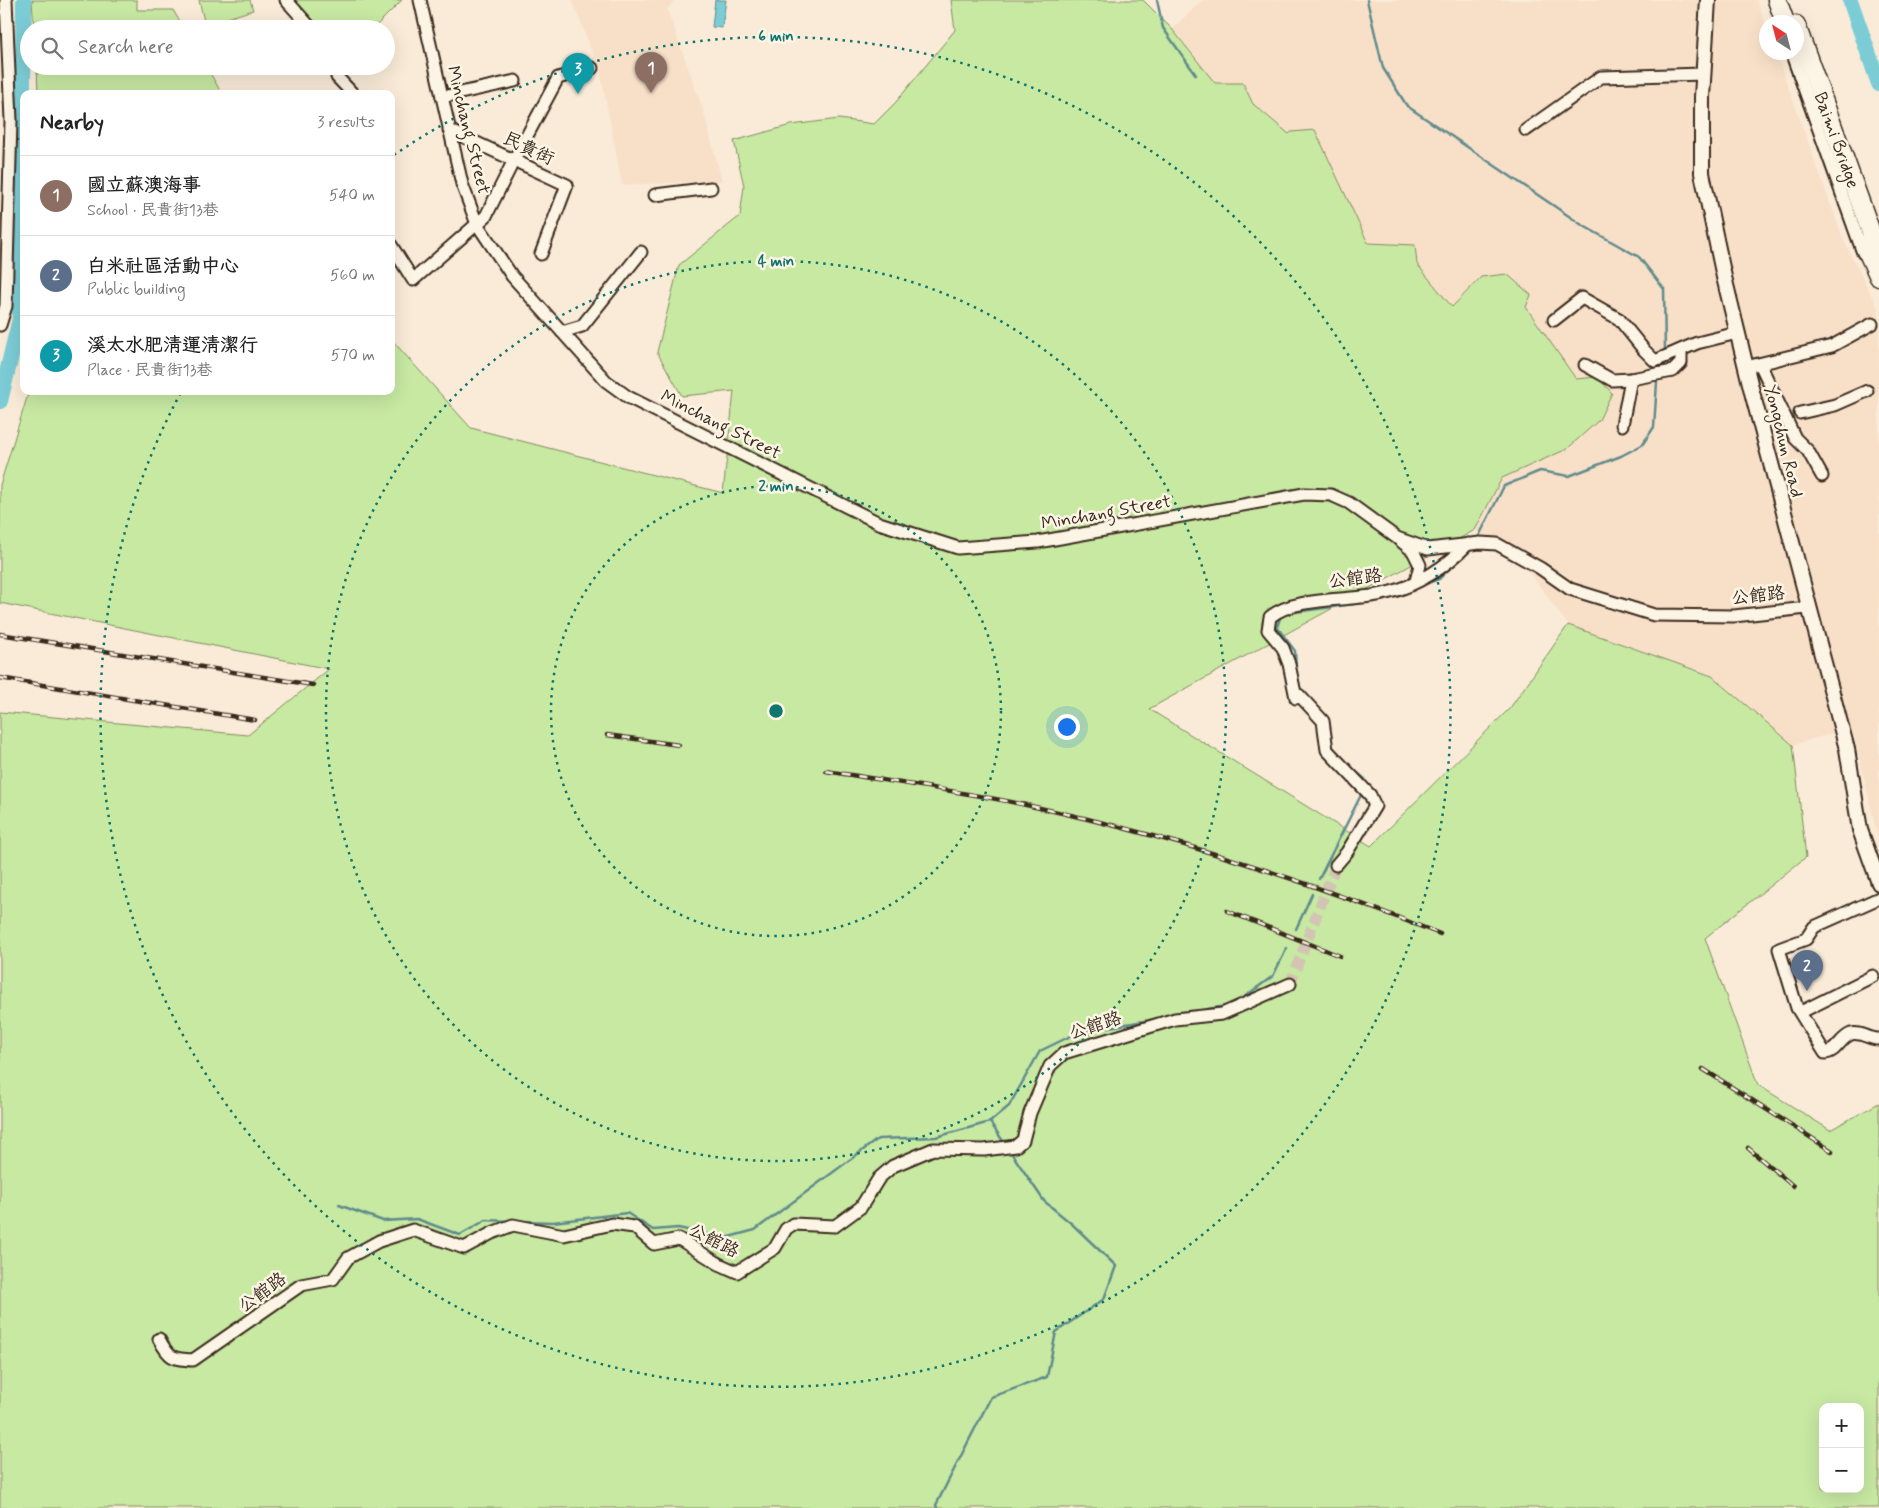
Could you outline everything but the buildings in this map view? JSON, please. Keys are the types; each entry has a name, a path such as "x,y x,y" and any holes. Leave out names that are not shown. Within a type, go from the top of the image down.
{"main road":[{"path":"1777,0 1782,15"},
{"name":"Baimi Bridge","path":"1788,0 1793,15"},
{"name":"Baimi Bridge","path":"1804,46 1879,254"},
{"name":"Baimi Bridge","path":"1799,60 1866,249 1879,276"}],"street":[{"path":"0,326 6,306 11,121 6,0"},
{"path":"286,0 304,20"},
{"name":"Minchang Street","path":"420,0 462,184 477,224 512,276 606,381 628,397 879,523 958,548 1038,542 1304,494 1330,495 1349,503 1397,538 1428,549 1468,544"},
{"name":"Yongchun Road","path":"1708,0 1702,173 1737,332 1807,608 1847,749 1860,830 1879,883"},
{"path":"1772,0 1777,15"},
{"path":"1794,60 1862,251 1879,288"},
{"path":"395,251 413,280 486,216 558,78 592,68"},
{"path":"1526,130 1601,77 1704,74"},
{"path":"337,75 349,90"},
{"path":"442,97 514,81"},
{"name":"民貴街","path":"449,130 567,185 541,254"},
{"path":"655,195 711,188"},
{"path":"562,332 582,326 641,252"},
{"path":"1554,320 1582,298 1619,319 1655,361 1696,343 1737,332"},
{"path":"1746,367 1832,346 1872,324"},
{"path":"1585,365 1612,380 1631,379 1673,371 1681,363 1681,350"},
{"path":"1760,364 1795,438 1808,451 1822,476"},
{"path":"1622,425 1631,379"},
{"path":"1800,413 1835,405 1867,391"},
{"path":"1397,538 1412,551 1420,565 1416,581"},
{"name":"公館路","path":"1336,865 1347,852 1375,806 1370,795 1327,750 1322,721 1299,696 1296,698 1284,648 1268,630 1270,617 1288,608 1320,600 1386,594 1422,580 1468,544 1497,544 1540,568 1570,589 1654,614 1734,616 1807,608"},
{"path":"1879,898 1814,927 1806,939 1779,949 1797,1008 1801,1012 1817,1044 1825,1053 1833,1050 1848,1035 1857,1033 1879,1039"},
{"path":"1801,1012 1876,974 1879,987"},
{"name":"公館路","path":"158,1339 165,1351 174,1359 193,1360 301,1285 333,1279 348,1258 380,1241 413,1230 464,1248 513,1225 564,1235 612,1224 634,1227 654,1244 679,1239 718,1264 737,1272 775,1248 786,1229 793,1224 834,1226 861,1207 879,1178 893,1166 933,1149 984,1150 1016,1146 1022,1140 1030,1113 1050,1066 1064,1053 1174,1019 1222,1014 1290,984"}],"shaded area":[{"path":"572,0 675,0 667,9 703,109 722,181 622,185 601,76"},
{"path":"1202,0 1757,0 1762,15 1759,15 1759,60 1779,60 1844,241 1879,310 1879,842 1852,728 1793,745 1712,676 1568,625 1529,572 1475,530 1502,478 1567,449 1576,380 1526,306 1481,277 1452,307 1417,264 1415,245 1368,243 1315,131 1289,135 1253,104 1243,83 1215,83 1172,29"}],"green space":[{"path":"32,0 137,0 137,10 173,10 179,20 33,20"},
{"path":"199,0 250,0 253,10 221,20 204,20"},
{"path":"294,0 402,0 382,20 311,20"},
{"path":"951,0 1143,0 1172,29 1215,83 1243,83 1253,104 1289,134 1291,132 1315,130 1368,243 1415,245 1417,264 1452,307 1481,277 1507,274 1531,295 1526,307 1576,379 1597,377 1612,393 1599,420 1567,449 1502,478 1475,530 1149,709 1371,846 1510,708 1568,625 1712,676 1793,745 1806,857 1705,938 1758,1085 1830,1130 1879,1103 1879,1508 0,1508 0,712 248,735 329,669 0,603 0,485 28,395 395,395 395,343 471,428 723,493 734,391 682,396 657,352 679,265 740,216 744,186 734,141 791,125 839,119 874,124 896,102 955,30"},
{"path":"37,75 211,75 220,90 38,90"}],"water":[{"path":"715,0 726,0 722,28 712,27"}],"waterway":[{"path":"1157,0 1163,28 1196,75"},
{"path":"1367,0 1383,68 1407,106 1582,225 1639,257 1664,289 1665,352"},
{"path":"1850,0 1879,84"},
{"path":"24,2 24,20"},
{"path":"23,75 23,90"},
{"path":"0,401 20,319"},
{"path":"1478,538 1504,486 1540,471 1569,476 1621,456 1642,445 1654,427 1657,382"},
{"path":"1422,585 1439,579 1452,566"},
{"path":"1288,613 1362,603"},
{"path":"1281,615 1277,627 1295,651 1296,670"},
{"path":"1349,766 1365,779"},
{"path":"1319,879 1362,793"},
{"path":"1296,929 1312,894"},
{"path":"1236,1003 1273,976 1287,948"},
{"path":"1197,1011 1231,1005"},
{"path":"1005,1144 990,1122 1009,1106 1040,1051 1079,1032 1162,1018"},
{"path":"521,1221 553,1222 627,1213 653,1230 678,1228 725,1238 755,1230 878,1139 936,1137 990,1122"},
{"path":"937,1508 936,1505 991,1397 1047,1377 1056,1332 1104,1299 1116,1266 1072,1224 1044,1201 1010,1151"},
{"path":"339,1205 383,1221 417,1219 460,1235 486,1220 510,1221"}],"tunnel":[{"path":"1290,984 1336,865"}],"railway":[{"path":"0,634 313,685"},
{"path":"0,678 255,720"},
{"path":"607,735 679,745"},
{"path":"826,771 1001,800 1132,830 1288,877 1440,934"},
{"path":"1227,911 1340,956"},
{"path":"1703,1069 1832,1151"},
{"path":"1748,1148 1793,1186"}],"place":[{"name":"國立蘇澳海事","path":"651,93"},
{"name":"溪太水肥清運清潔行","path":"578,94"},
{"name":"白米社區活動中心","path":"1807,991"}]}
